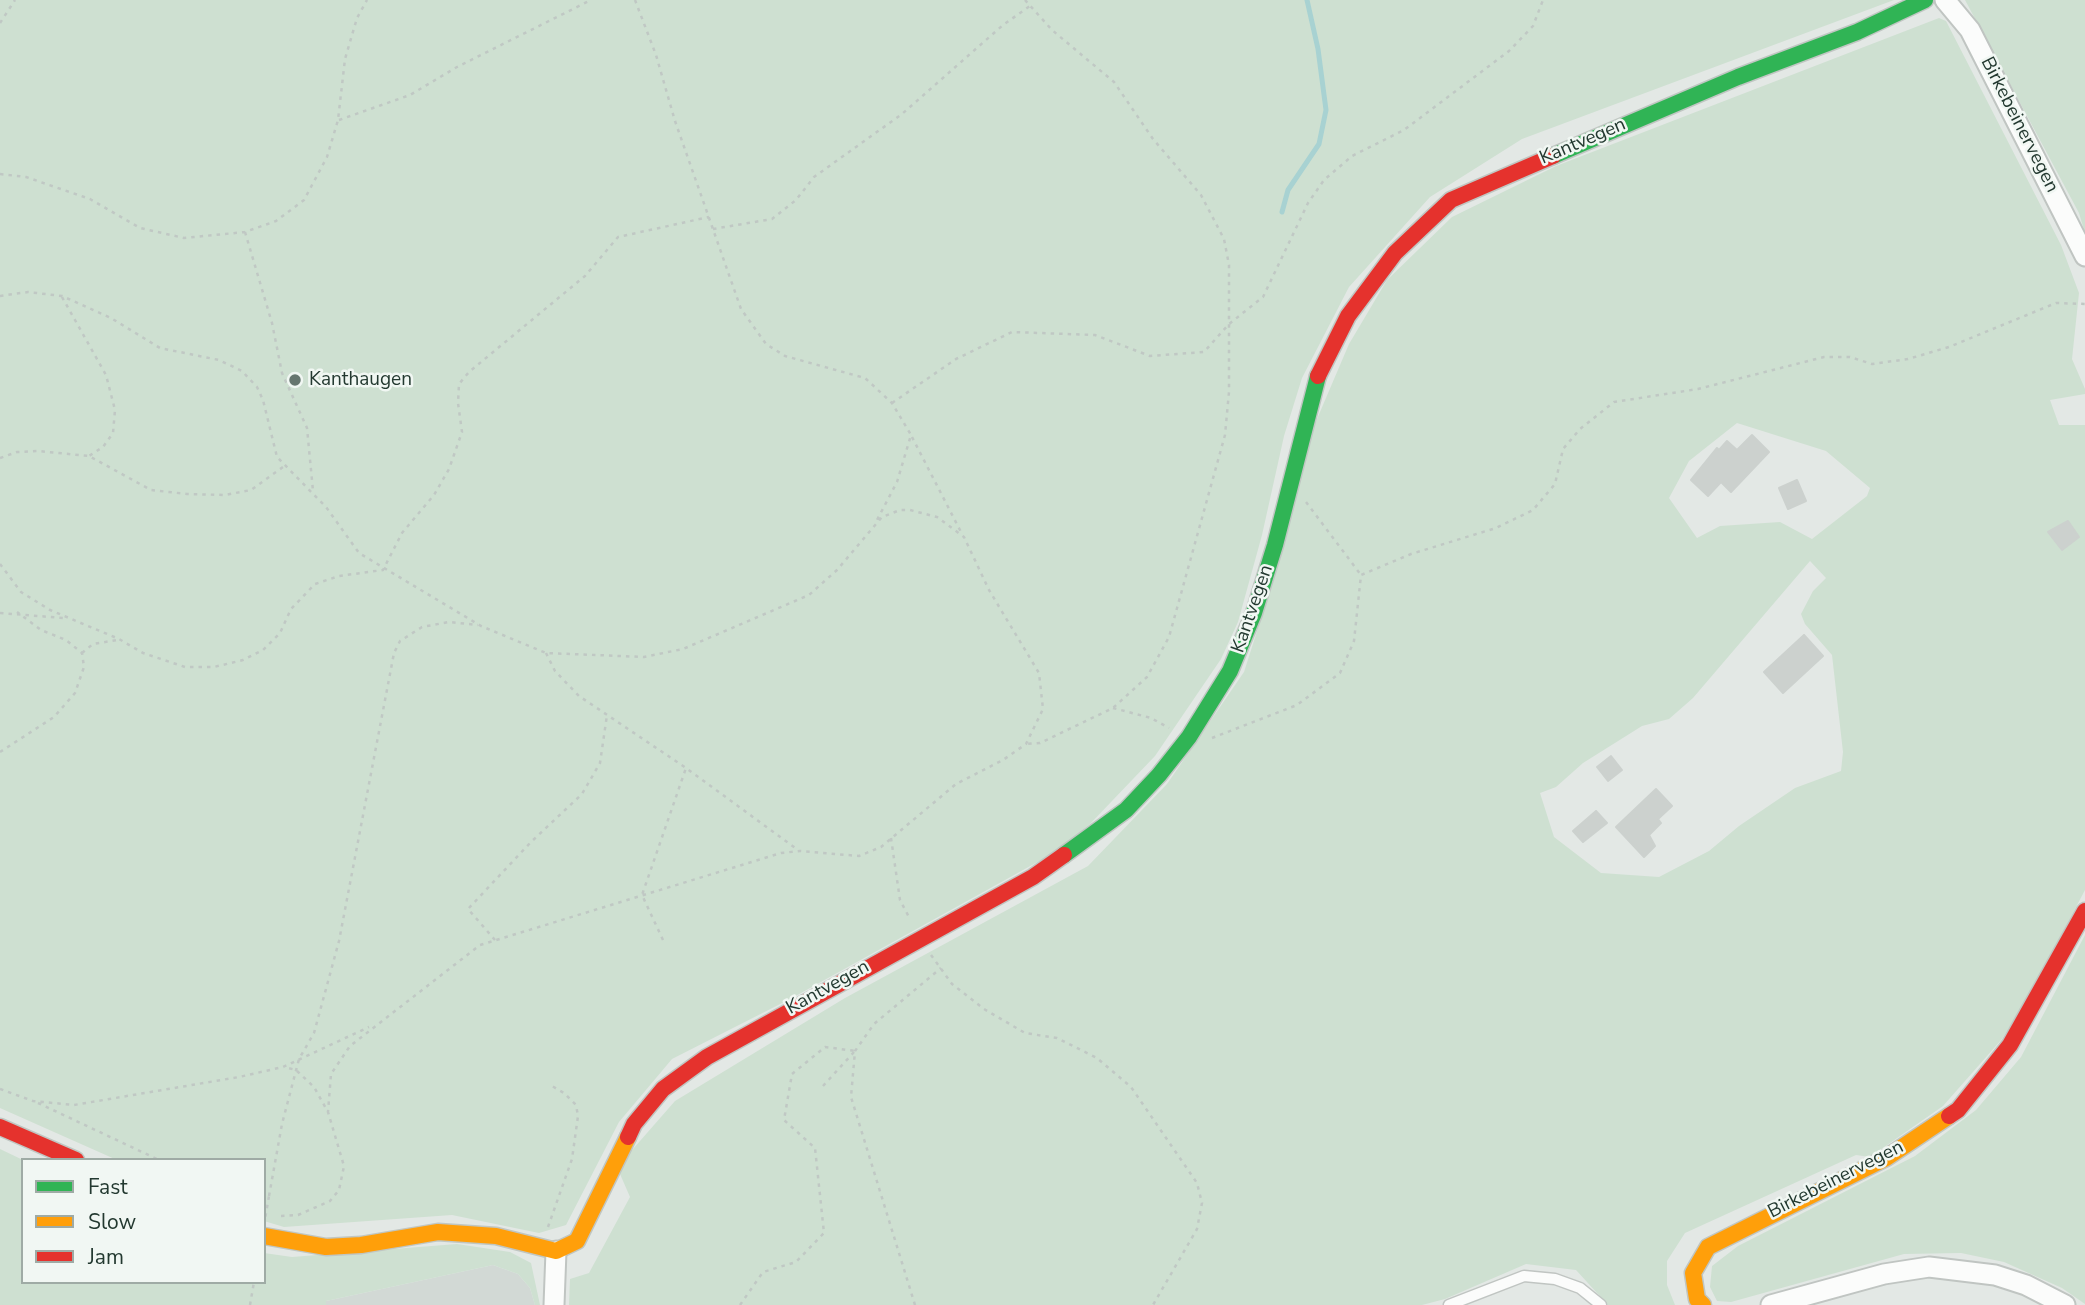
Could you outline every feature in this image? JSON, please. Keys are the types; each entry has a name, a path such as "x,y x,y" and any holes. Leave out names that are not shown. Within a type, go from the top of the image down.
{"street":[{"name":"Kantvegen","path":"556,1251 577,1241 634,1124 663,1089 707,1057 760,1025 1033,877 1126,810 1159,775 1189,737 1230,671 1254,613 1275,545 1313,385 1348,316 1395,253 1451,200 1726,82 1857,32 1925,0"},
{"name":"Birkebeinervegen","path":"1945,0 1970,30 2085,256"},
{"name":"Birkebeinervegen","path":"1703,1305 1697,1299 1693,1273 1708,1247 1721,1238 1886,1158 1958,1110 2010,1045 2085,911"},
{"path":"0,1127 71,1158"},
{"path":"266,1236 326,1247 361,1245 438,1232 496,1236 556,1251 554,1305"},
{"path":"1770,1305 1884,1273 1929,1267 1995,1275 2026,1285 2065,1305"}],"lane":[{"path":"1449,1305 1524,1276 1555,1279 1580,1288 1601,1305"}],"path":[{"path":"0,23 15,0"},
{"path":"0,174 26,177 90,199 140,228 184,238 245,232 276,221 304,200 327,157 338,120 345,59 357,18 367,0"},
{"path":"338,120 410,95 457,66 591,0"},
{"path":"33,1101 74,1105 284,1067 372,1026 408,1002 465,954 495,940 733,866 800,851 859,856 881,847 956,784 1003,760 1026,744 1043,709 1040,673 989,590 964,537 892,403 865,378 785,356 766,344 741,309 635,0"},
{"path":"1025,0 1052,30 1114,82 1153,139 1201,195 1224,239 1229,265 1229,392 1225,435 1170,637 1147,677 1113,708 1040,743 1026,744"},
{"path":"892,403 956,359 1013,332 1095,335 1150,356 1204,352 1229,324 1263,297 1308,203 1324,180 1352,156 1404,130 1509,51 1532,26 1543,0"},
{"path":"713,229 772,219 796,200 814,177 902,114 1003,26 1030,6"},
{"path":"383,570 402,533 434,495 449,469 461,432 459,384 469,372 552,306 585,276 618,237 709,217"},
{"path":"245,232 272,323 282,373 307,428 313,491"},
{"path":"0,296 28,292 62,296 111,318 160,348 219,360 242,371 257,387 273,445 284,467 313,491 359,553 383,570 481,626 546,653 644,657 691,646 809,595 837,570 875,524 897,482 911,435"},
{"path":"62,296 106,374 115,410 113,433 103,447 89,456"},
{"path":"1361,575 1411,554 1496,528 1533,510 1555,485 1563,449 1580,429 1614,402 1698,389 1824,357 1850,357 1872,364 1908,359 1950,347 2056,303 2085,304"},
{"path":"0,458 17,452 38,451 89,456 150,490 187,494 225,495 251,490 284,467"},
{"path":"1113,708 1151,718 1189,737 1216,738 1297,705 1340,673 1354,641 1361,575 1321,524 1290,475"},
{"path":"875,524 891,513 910,510 937,517 964,537"},
{"path":"0,564 21,592 64,618 120,639 142,653 185,667 214,667 243,660 264,650 280,633 291,609 315,584 338,576 383,570"},
{"path":"0,613 17,612 64,618"},
{"path":"0,752 54,717 75,694 84,667 82,653 66,640 41,629 17,612"},
{"path":"266,1213 279,1136 296,1070 299,1059 314,1033 339,941 394,653 400,641 422,626 449,622 481,626"},
{"path":"82,653 93,644 120,639"},
{"path":"546,653 555,671 579,696 686,768 800,851"},
{"path":"495,940 468,909 531,842 582,794 600,763 607,715"},
{"path":"663,940 642,895 686,768"},
{"path":"891,838 900,901 919,938 952,984 1025,1033 1057,1038 1097,1058 1131,1087 1189,1171 1202,1203 1197,1229 1168,1284 1153,1305"},
{"path":"823,1086 855,1051 874,1024 941,968"},
{"path":"328,1112 329,1084 339,1059 372,1026"},
{"path":"740,1305 763,1272 796,1262 824,1233 814,1147 783,1120 793,1074 825,1047 855,1051"},
{"path":"855,1051 851,1097 915,1305"},
{"path":"266,1213 298,1215 330,1201 344,1178 343,1153 328,1112 314,1087 296,1070 284,1067"},
{"path":"552,1086 565,1093 576,1105 579,1115 572,1159 547,1230 556,1251"},
{"path":"0,1089 33,1101 155,1158"},
{"path":"250,1305 254,1284"}],"shaded area":[{"path":"493,1265 518,1274 530,1288 535,1305 326,1305 326,1301"}],"green space":[{"path":"0,0 1894,0 1522,139 1430,197 1349,287 1302,378 1284,436 1262,535 1238,622 1221,659 1155,756 1090,824 1052,854 792,998 672,1059 619,1122 566,1225 539,1233 452,1215 284,1227 266,1222 266,1158 112,1158 0,1108"},
{"path":"1965,0 2085,0 2085,233 2079,213"},
{"path":"1939,18 1946,21 2061,245 2079,293 2072,359 2085,389 2085,394 2050,400 2059,425 2085,425 2085,890 2030,994 2002,1039 1943,1106 1870,1157 1856,1155 1685,1233 1667,1261 1667,1285 1675,1305 1608,1305 1576,1270 1526,1264 1445,1299 1422,1305 569,1305 570,1279 589,1273 630,1197 620,1174 626,1157 675,1101 845,998 1088,866 1167,784 1244,672 1281,556 1314,426 1349,344 1387,280 1452,217 1556,166","holes":["1737,423 1826,451 1870,488 1867,496 1812,539 1780,522 1720,526 1697,538 1669,498 1689,461","1810,561 1826,578 1813,591 1801,614 1805,624 1832,655 1843,752 1841,771 1795,788 1739,826 1709,851 1659,877 1601,873 1554,837 1540,793 1556,787 1583,763 1642,726 1669,719 1693,698"]},
{"path":"2085,935 2085,1304 2062,1288 2004,1262 1961,1253 1904,1254 1731,1302 1717,1301 1710,1287 1712,1266 1738,1246 1915,1156 1976,1110 2021,1057"},
{"path":"0,1149 21,1159 21,1284 266,1284 266,1253 292,1257 457,1244 510,1252 531,1263 540,1305 535,1305 530,1288 518,1274 493,1265 326,1301 326,1305 0,1305"}],"building":[{"path":"1752,435 1769,452 1731,492 1721,482 1708,496 1691,480 1717,448 1719,450 1727,441 1737,450"},
{"path":"1797,480 1806,501 1788,509 1779,488"},
{"path":"2068,521 2079,537 2062,550 2048,532"},
{"path":"1804,635 1823,656 1783,693 1764,672"},
{"path":"1611,756 1622,770 1608,781 1597,767"},
{"path":"1656,789 1672,806 1658,819 1661,823 1649,835 1655,846 1644,857 1616,827"},
{"path":"1596,811 1607,823 1583,842 1573,831"}],"waterway":[{"path":"1282,212 1288,190 1319,144 1326,110 1318,49 1307,0"}],"traffic: fast":[{"path":"1553,156 1738,77 1857,32 1925,0"},
{"path":"1064,855 1126,810 1159,775 1189,737 1230,671 1254,613 1275,545 1318,376"}],"traffic: slow":[{"path":"1703,1305 1697,1299 1693,1273 1708,1247 1886,1158 1949,1116"},
{"path":"266,1236 326,1247 361,1245 438,1232 496,1236 556,1251 577,1241 628,1137"}],"traffic: jam":[{"path":"1318,376 1348,316 1395,253 1451,200 1553,156"},
{"path":"628,1137 634,1124 663,1089 707,1057 1033,877 1064,855"},
{"path":"1949,1116 1958,1110 2010,1045 2085,911"},
{"path":"0,1127 71,1158"}],"place":[{"name":"Kanthaugen","path":"295,380"}]}
